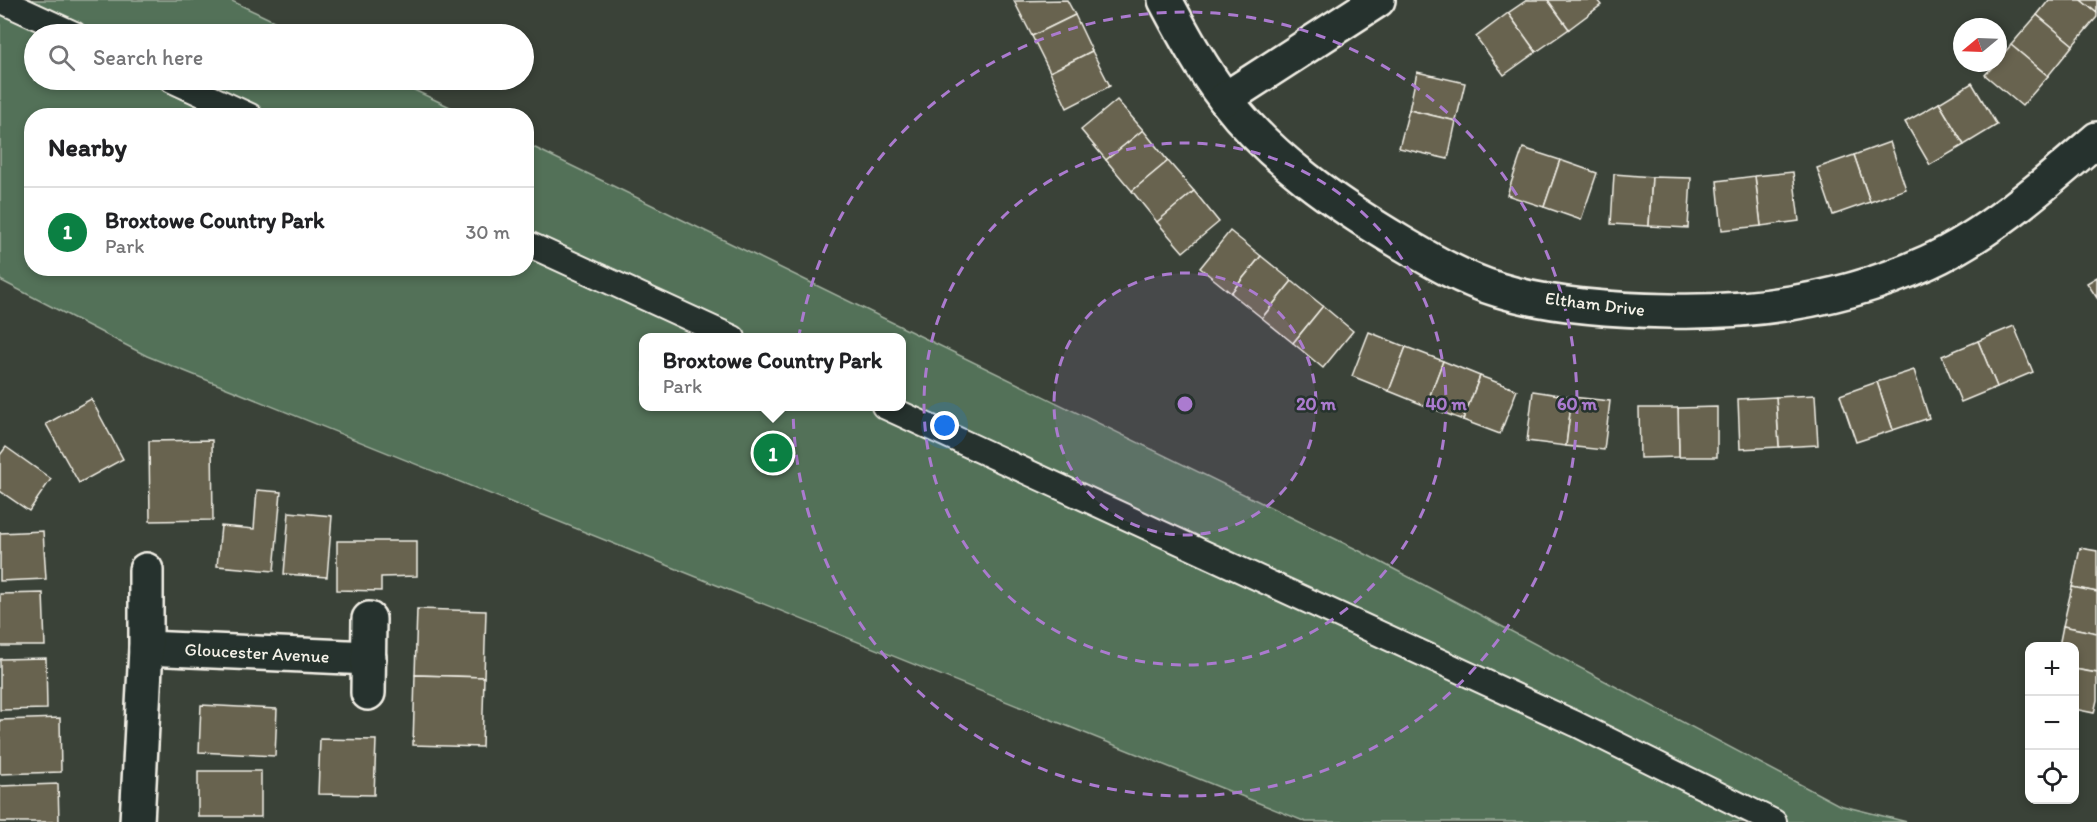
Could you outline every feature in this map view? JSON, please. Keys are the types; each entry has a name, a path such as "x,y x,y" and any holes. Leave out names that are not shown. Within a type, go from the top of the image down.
{"street":[{"name":"Eltham Drive","path":"1165,0 1184,36 1225,99 1258,135 1310,183 1379,230 1446,270 1500,290 1568,304 1634,311 1706,312 1807,300 1867,286 1929,261 1978,234 2032,194 2097,139"},
{"path":"1225,99 1378,0"},
{"path":"137,822 146,648 146,570"},
{"path":"368,693 369,619"},
{"name":"Gloucester Avenue","path":"146,648 369,658"}],"lane":[{"path":"0,0 52,24"},
{"path":"194,90 233,108"},
{"path":"534,247 722,333"},
{"path":"895,411 1576,724 1774,822"}],"green space":[{"path":"0,0 230,0 280,24 24,24 24,90 414,90 452,108 24,108 24,276 534,276 534,147 1356,549 1839,805 1907,822 1306,822 147,356 0,280"}],"building":[{"path":"1067,0 1075,15 1032,36 1014,1"},
{"path":"1527,0 1548,0 1569,29 1536,52 1508,13"},
{"path":"1548,0 1597,0 1601,5 1569,29"},
{"path":"2049,0 2081,0 2097,13 2097,17 2073,45 2037,15"},
{"path":"2081,0 2097,0 2097,13"},
{"path":"1508,13 1536,52 1504,75 1476,37"},
{"path":"1075,15 1092,51 1050,72 1032,36"},
{"path":"2037,15 2073,45 2048,76 2011,45"},
{"path":"2011,45 2048,76 2022,106 1985,75 1988,72 2007,72 2007,50"},
{"path":"1092,51 1110,86 1067,108 1050,72"},
{"path":"1417,72 1465,83 1456,121 1409,110"},
{"path":"1972,83 1997,125 1964,145 1939,103"},
{"path":"1117,100 1143,130 1106,160 1081,130"},
{"path":"1939,103 1964,145 1930,165 1905,122"},
{"path":"1409,110 1456,121 1448,159 1399,148"},
{"path":"1143,130 1168,161 1132,191 1106,160"},
{"path":"1890,142 1906,189 1870,202 1854,155"},
{"path":"1523,148 1560,160 1544,207 1507,195"},
{"path":"1854,155 1870,202 1833,215 1817,168"},
{"path":"1560,160 1597,173 1581,220 1544,207"},
{"path":"1168,161 1194,191 1157,222 1132,191"},
{"path":"1793,172 1799,221 1761,226 1755,176"},
{"path":"1614,174 1652,177 1649,226 1611,224"},
{"path":"1755,176 1761,226 1722,230 1717,181"},
{"path":"1652,177 1691,178 1688,228 1649,226"},
{"path":"1194,191 1219,222 1183,252 1157,222"},
{"path":"1230,231 1261,256 1231,293 1200,268"},
{"path":"1261,256 1292,281 1262,318 1231,293"},
{"path":"2097,277 2097,298 2087,283"},
{"path":"1292,281 1323,306 1293,343 1262,318"},
{"path":"1323,306 1353,331 1323,368 1293,343"},
{"path":"2014,326 2033,372 1997,387 1978,341"},
{"path":"1369,332 1406,347 1389,391 1352,376"},
{"path":"1978,341 1997,387 1961,402 1942,356"},
{"path":"1406,347 1443,361 1426,406 1389,391"},
{"path":"1443,361 1480,376 1463,420 1426,406"},
{"path":"1914,370 1929,418 1893,430 1877,382"},
{"path":"1480,376 1517,390 1500,434 1463,420"},
{"path":"1877,382 1893,430 1856,442 1840,395"},
{"path":"1533,391 1572,397 1566,446 1527,441"},
{"path":"1815,395 1818,445 1779,447 1776,397"},
{"path":"1572,397 1610,401 1604,450 1566,446"},
{"path":"1776,397 1779,447 1740,449 1738,399"},
{"path":"91,399 123,459 79,483 46,424"},
{"path":"1717,407 1717,457 1679,457 1678,408"},
{"path":"1639,408 1678,408 1679,457 1640,458"},
{"path":"212,440 213,520 150,521 149,441"},
{"path":"6,447 51,479 29,511 0,491 0,455"},
{"path":"257,490 281,492 274,571 217,566 221,526 254,529"},
{"path":"289,512 332,516 327,577 284,574"},
{"path":"43,531 46,579 0,581 0,533"},
{"path":"337,541 417,541 417,576 381,577 381,591 337,590"},
{"path":"2080,548 2097,551 2097,592 2072,587"},
{"path":"2072,587 2097,592 2097,633 2063,626"},
{"path":"43,593 45,646 0,646 0,594"},
{"path":"417,609 486,611 484,677 415,675"},
{"path":"2063,626 2097,633 2097,673 2079,670 2079,642 2060,642"},
{"path":"46,658 47,709 0,710 0,659"},
{"path":"2079,670 2097,673 2097,700 2094,713 2079,710"},
{"path":"415,675 484,677 482,747 413,745"},
{"path":"201,705 277,709 275,756 199,752"},
{"path":"60,718 61,772 0,774 0,720"},
{"path":"320,739 376,740 374,795 318,794"},
{"path":"198,771 261,771 261,817 198,817"},
{"path":"58,784 59,822 0,822 0,786"}],"place":[{"name":"Broxtowe Country Park","path":"773,453"}]}
